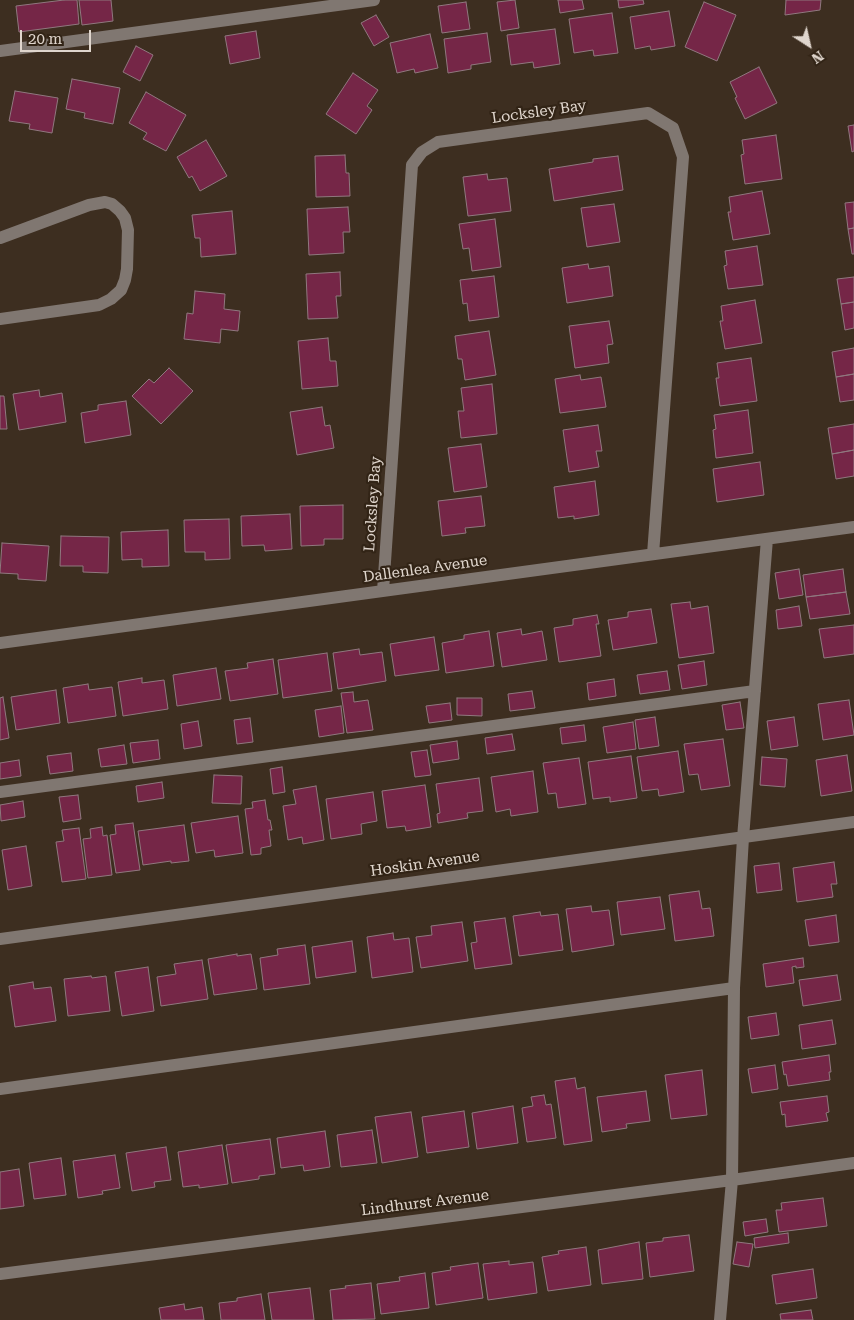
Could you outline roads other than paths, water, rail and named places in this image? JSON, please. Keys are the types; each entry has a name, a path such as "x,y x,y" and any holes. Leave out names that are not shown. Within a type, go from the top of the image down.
{"street":[{"path":"0,51 374,0"},
{"name":"Locksley Bay","path":"383,591 412,166 422,152 438,142 648,113 673,128 682,157 653,554"},
{"path":"0,238 89,205 105,202 112,204 120,211 125,218 128,230 127,269 121,290 111,299 99,305 0,319"},
{"name":"Dallenlea Avenue","path":"0,643 854,527"},
{"path":"720,1320 732,1180 734,988 743,838 767,539"},
{"path":"0,792 755,691"},
{"name":"Hoskin Avenue","path":"0,939 854,822"},
{"path":"0,1089 734,988"},
{"name":"Lindhurst Avenue","path":"0,1274 854,1163"}]}
